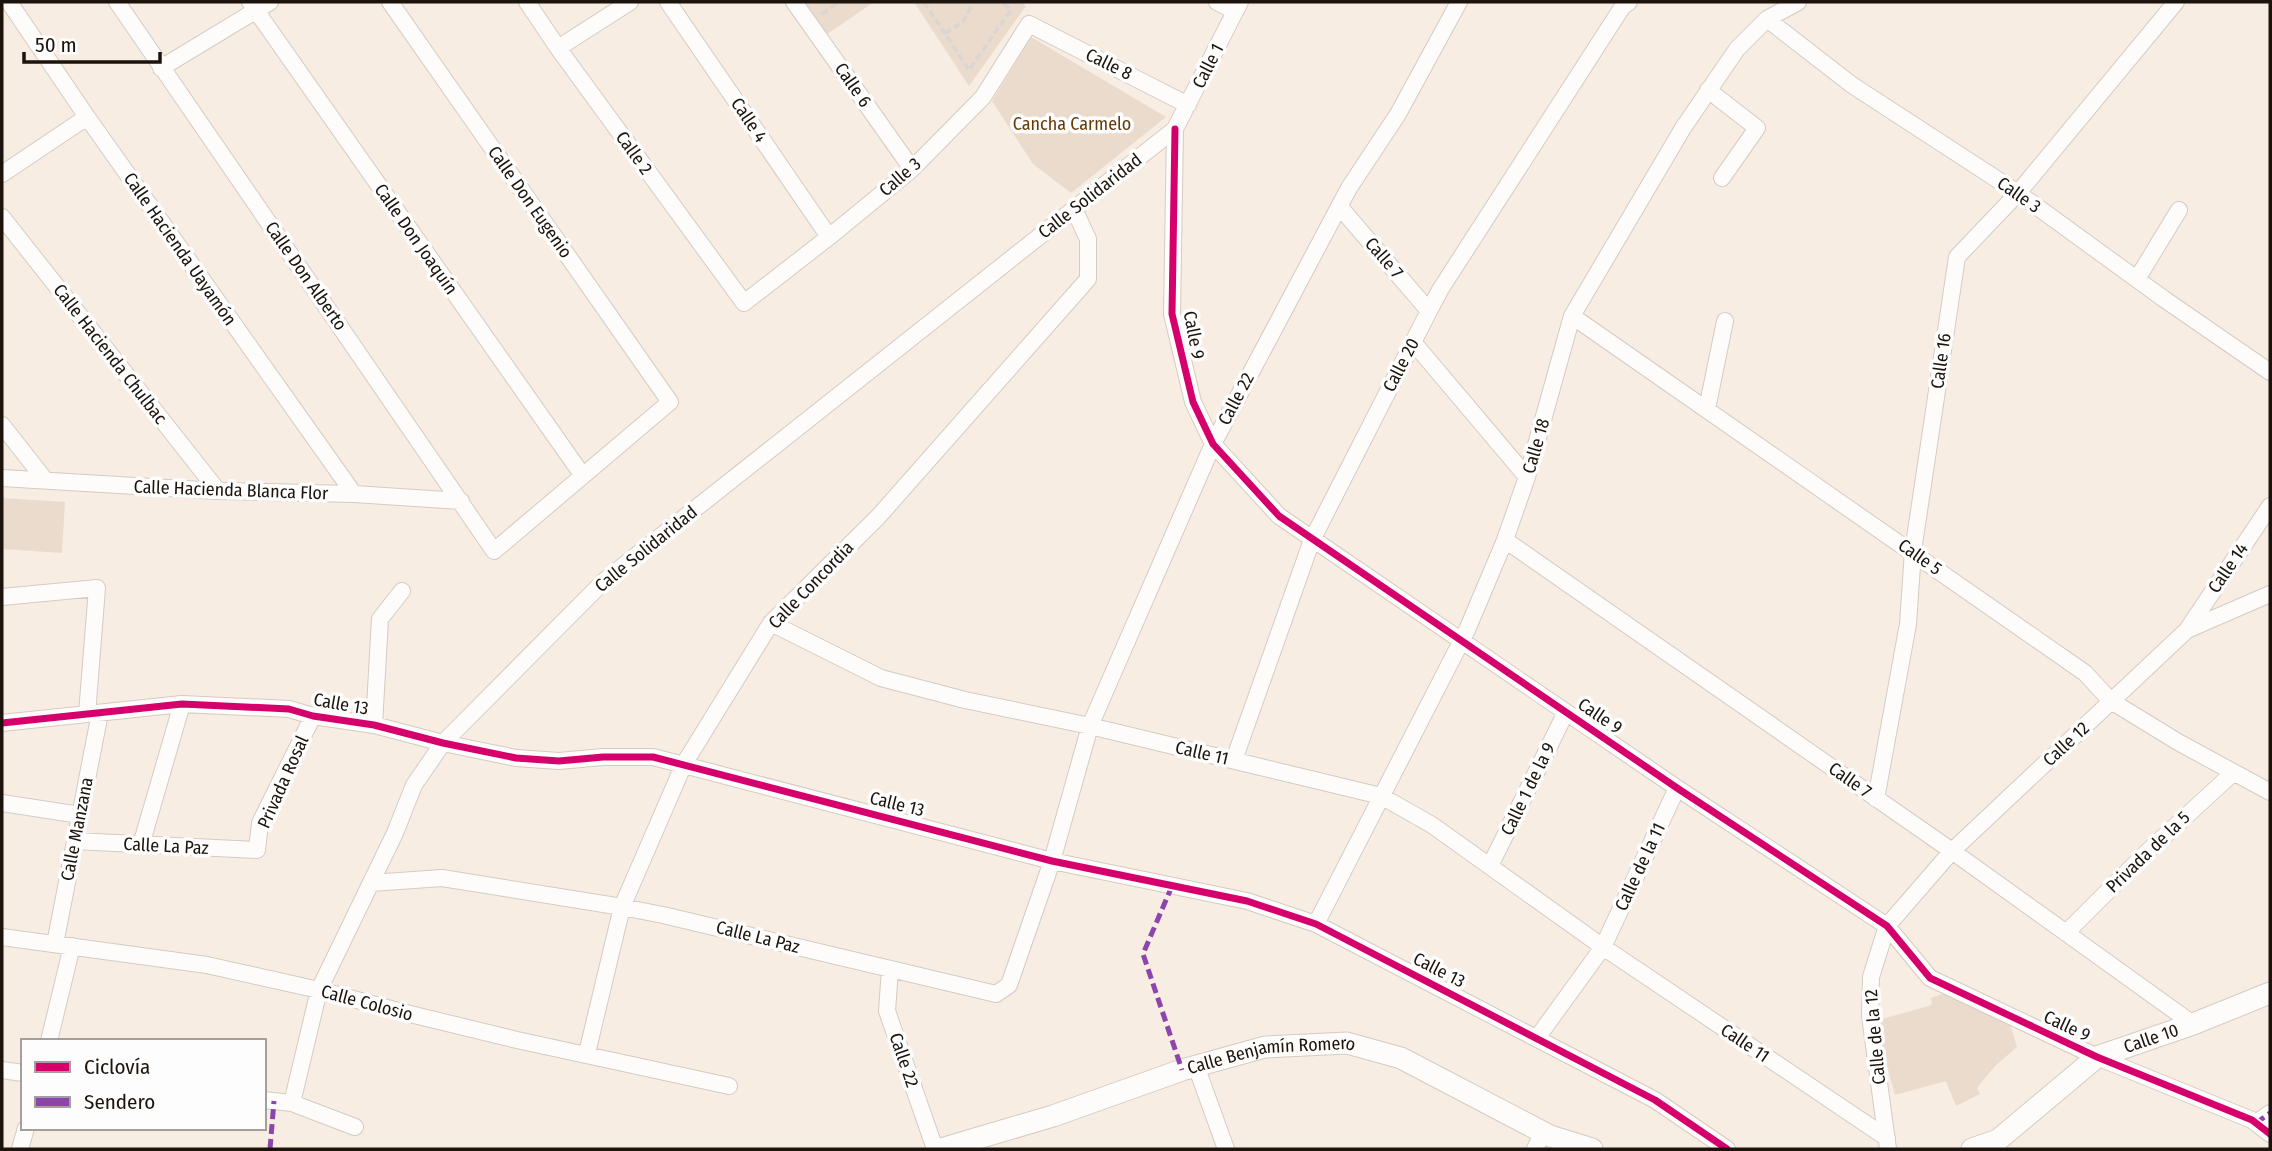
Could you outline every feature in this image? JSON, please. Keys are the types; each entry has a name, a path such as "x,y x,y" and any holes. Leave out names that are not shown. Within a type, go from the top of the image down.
{"street":[{"name":"Calle Hacienda Uayamón","path":"9,2 354,495"},
{"name":"Calle Don Alberto","path":"117,2 494,551 583,476"},
{"name":"Calle Don Eugenio","path":"390,2 670,402 583,476"},
{"name":"Calle 2","path":"527,2 744,303"},
{"path":"558,48 631,2"},
{"name":"Calle 4","path":"668,2 829,237"},
{"name":"Calle 6","path":"794,2 912,169"},
{"path":"1217,2 1238,6"},
{"name":"Calle 22","path":"1052,861 1090,726 1213,444 1349,188 1398,114 1459,2"},
{"name":"Calle 20","path":"1234,760 1312,540 1429,311 1623,6 1629,2"},
{"name":"Calle 18","path":"1316,924 1461,640 1506,540 1527,477 1572,316 1683,128 1737,48 1767,19 1798,2"},
{"name":"Calle 16","path":"1877,799 1908,624 1913,551 1957,257 2018,193 2176,2"},
{"path":"161,68 259,5"},
{"name":"Calle Don Joaquín","path":"259,5 583,476"},
{"name":"Calle 1","path":"1175,129 1238,6"},
{"name":"Calle 3","path":"1767,19 1852,85 2018,193 2270,372"},
{"name":"Calle 3","path":"744,303 912,169 983,97 1029,24"},
{"name":"Calle 8","path":"1029,24 1188,105"},
{"path":"1708,90 1757,128 1722,178"},
{"path":"2,174 87,117"},
{"name":"Calle Solidaridad","path":"292,1103 319,989 371,883 414,785 443,743 604,581 1175,129"},
{"name":"Calle 9","path":"1175,129 1172,314 1193,402 1213,444 1279,516 1677,788 1887,926 1930,978 2097,1057 2256,1123 2270,1134"},
{"name":"Calle 7","path":"1339,206 1429,311"},
{"name":"Calle Concordia","path":"587,1053 622,907 684,764 771,623 878,517 1088,279 1088,239 1074,209"},
{"path":"2137,279 2179,209"},
{"name":"Calle Hacienda Chulbac","path":"2,217 218,491"},
{"name":"Calle 5","path":"1572,316 2085,673 2111,701 2232,773 2270,792"},
{"path":"1707,410 1725,320"},
{"path":"1413,342 1527,477"},
{"path":"2,425 46,481"},
{"name":"Calle Hacienda Blanca Flor","path":"2,478 218,491 461,500"},
{"name":"Calle 14","path":"2187,630 2270,506"},
{"name":"Calle 7","path":"1506,540 1952,851 2193,1024"},
{"name":"Calle Manzana","path":"2,597 97,588 93,713 80,815 55,944"},
{"path":"374,725 380,619 402,592"},
{"name":"Calle 12","path":"1887,926 1952,851 2187,630 2270,594"},
{"name":"Calle 11","path":"771,623 881,678 965,700 1090,726 1381,796 1432,825 1887,1143"},
{"path":"141,845 182,704"},
{"name":"Calle 13","path":"2,723 182,704 289,709 313,716 374,725 516,758 559,761 603,757 653,757 1052,861 1247,901 1316,924 1537,1038 1655,1100 1727,1149"},
{"name":"Calle 1 de la 9","path":"1490,866 1566,712"},
{"name":"Privada Rosal","path":"257,850 260,823 313,716"},
{"name":"Privada de la 5","path":"2066,933 2232,773"},
{"name":"Calle de la 11","path":"1604,947 1677,788"},
{"path":"2,803 80,815"},
{"name":"Calle La Paz","path":"75,841 257,850"},
{"name":"Calle La Paz","path":"371,883 442,878 622,907 996,995 1009,985 1052,861"},
{"name":"Calle de la 12","path":"1887,926 1871,977 1870,1016 1887,1143"},
{"name":"Calle Colosio","path":"2,937 207,965 729,1086"},
{"path":"49,1039 72,946"},
{"path":"1537,1038 1604,947"},
{"name":"Calle 22","path":"890,969 887,1011 934,1149"},
{"name":"Calle 10","path":"1972,1149 1998,1140 2097,1057 2193,1024 2270,993"},
{"name":"Calle Benjamín Romero","path":"941,1149 1053,1116 1196,1066 1265,1047 1347,1043 1401,1058 1539,1141 1592,1149"},
{"path":"1196,1066 1226,1149"},
{"path":"2,1070 21,1073"},
{"path":"266,1100 292,1103 355,1127"},
{"path":"2256,1123 2270,1113"},
{"path":"20,1149 25,1130"}],"path":[{"path":"923,2 969,70 1011,10 1001,2"},
{"path":"944,33 961,23 974,2"}],"green space":[{"path":"801,2 874,2 820,39"},
{"path":"914,2 1021,2 1026,6 969,86"},
{"name":"Cancha Carmelo","path":"1031,37 1166,117 1071,193 1033,164 992,101"},
{"path":"2,498 65,502 62,553 2,549"},
{"path":"1948,992 2009,1021 2017,1047 1995,1066 1977,1088 1980,1094 1956,1106 1946,1081 1895,1095 1875,1021 1932,1005 1931,998"}],"marked path":[{"path":"1172,886 1143,954 1182,1070"},
{"path":"270,1149 274,1101"},
{"path":"2256,1123 2270,1113"}],"cycle path":[{"path":"1175,129 1172,314 1193,402 1213,444 1279,516 1677,788 1887,926 1930,978 2097,1057 2252,1120 2270,1134"},
{"path":"2,723 182,704 289,709 313,716 374,725 516,758 559,761 603,757 653,757 1052,861 1247,901 1316,924 1655,1100 1727,1149"}]}
